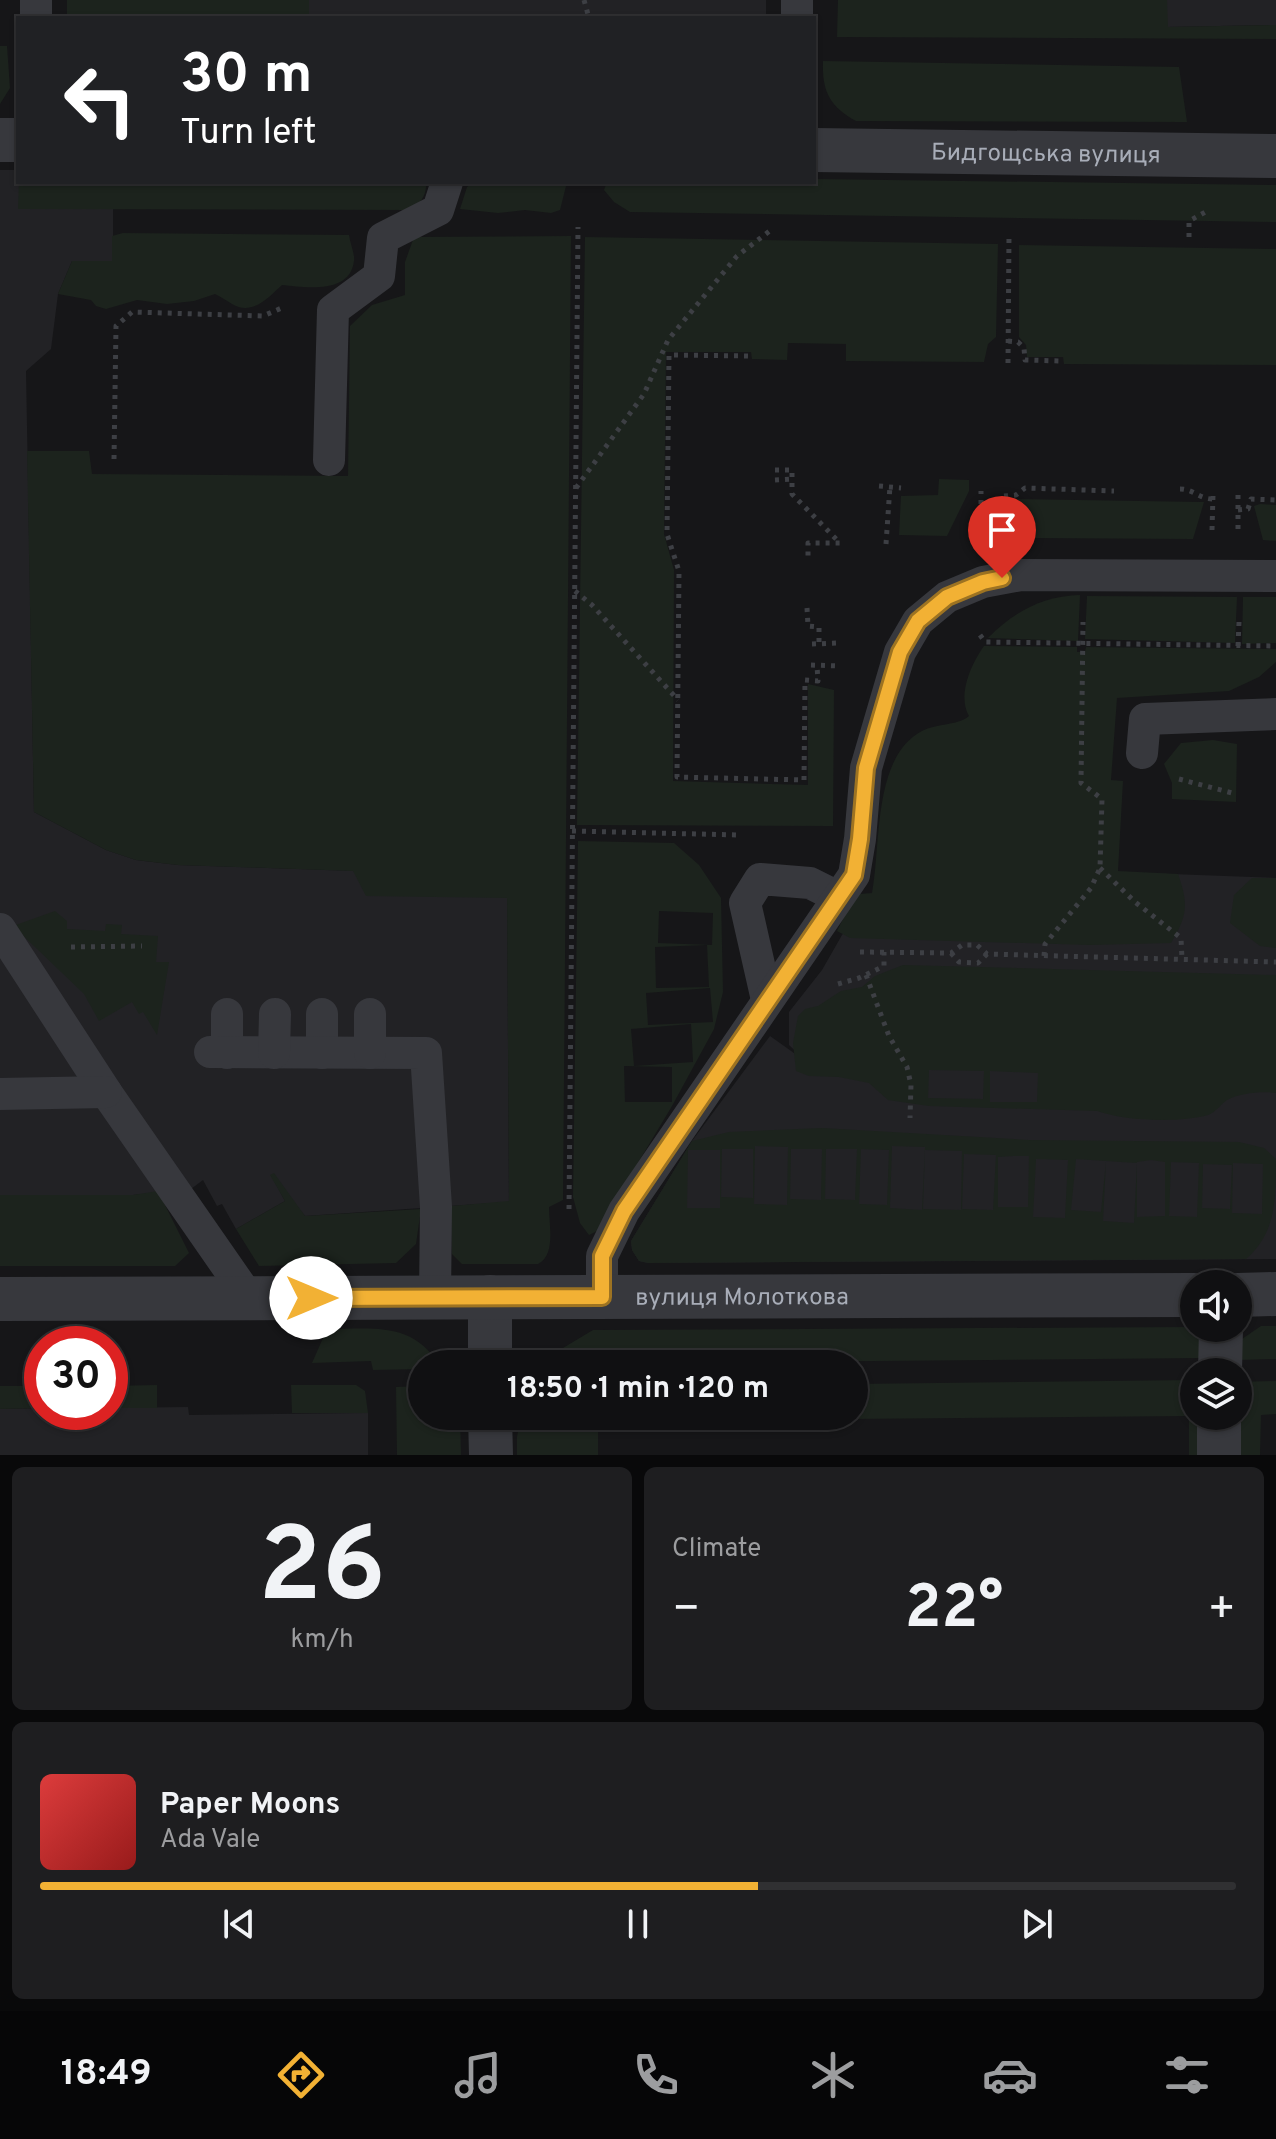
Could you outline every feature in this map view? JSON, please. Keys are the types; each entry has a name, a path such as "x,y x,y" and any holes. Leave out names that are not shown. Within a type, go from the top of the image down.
{"street":[{"name":"Бидгощська вулиця","path":"816,150 1276,156"},
{"path":"1252,1295 1276,1294"},
{"name":"вулиця Молоткова","path":"0,1299 1180,1295"},
{"path":"490,1297 490,1350"},
{"path":"490,1430 491,1455"},
{"path":"1219,1430 1219,1455"}],"lane":[{"path":"329,460 333,310 379,276 383,238 438,210 446,184"},
{"path":"602,1297 602,1256 624,1211 854,875 866,768 900,652 918,621 947,597 983,582 1021,575 1276,576"},
{"path":"1142,753 1145,719 1276,714"},
{"path":"767,1000 745,903 760,879 810,883 838,897"},
{"path":"0,929 106,1092 249,1298"},
{"path":"227,1014 219,1053 426,1053 436,1207 435,1297"},
{"path":"274,1053 275,1014"},
{"path":"322,1014 322,1053"},
{"path":"370,1014 370,1053"},
{"path":"0,1094 106,1092"}],"path":[{"path":"569,1211 578,227"},
{"path":"771,230 737,256 668,340 667,534 679,571 677,777 804,780 805,680 818,681 814,666 839,666"},
{"path":"1008,363 1009,234"},
{"path":"114,459 116,326 132,312 263,316 281,307 333,310"},
{"path":"214,314 214,324"},
{"path":"1008,341 1018,342 1024,348 1025,360 1062,361"},
{"path":"575,488 644,394 666,354"},
{"path":"666,354 748,356"},
{"path":"775,470 792,470 792,494 840,543 808,543 808,557"},
{"path":"775,480 792,479"},
{"path":"879,486 901,488"},
{"path":"886,544 890,486"},
{"path":"1004,545 1004,494 1016,495 1025,488 1114,491"},
{"path":"1180,489 1189,489 1203,499 1213,497 1212,535"},
{"path":"980,545 981,491"},
{"path":"1238,494 1238,535"},
{"path":"1238,510 1248,509 1251,499 1276,500"},
{"path":"574,590 592,605 678,701"},
{"path":"947,597 985,642 1276,646"},
{"path":"807,608 808,626 819,627 815,644 839,643"},
{"path":"1044,956 1045,944 1091,888 1100,868 1102,799 1081,783 1083,612"},
{"path":"1169,775 1233,793 1230,801"},
{"path":"572,831 744,835"},
{"path":"1100,868 1135,902 1181,938 1182,959"},
{"path":"818,927 850,952 951,953 962,945 977,945 987,954 1276,962"},
{"path":"951,953 959,962 978,963 987,954"},
{"path":"866,975 889,1036 907,1067 911,1085 910,1118"}],"shaded area":[{"path":"67,0 766,0 766,16 67,16"},
{"path":"67,0 309,0 309,16 67,16"},
{"path":"838,0 1167,0 1168,27 1276,25 1276,39 837,37"},
{"path":"1167,0 1276,0 1276,25 1167,27"},
{"path":"0,46 7,46 10,88 0,104"},
{"path":"823,61 1179,67 1187,122 856,121 839,110 829,97"},
{"path":"0,170 16,170 16,184 113,184 113,261 72,261 58,294 51,349 26,371 34,812 106,850 136,860 178,865 507,876 509,1202 305,1216 271,1175 285,1201 236,1229 222,1204 217,1206 203,1180 191,1189 133,1195 0,1195"},
{"path":"816,179 1276,185 1276,222 630,212 614,202 604,190 606,184 816,184"},
{"path":"19,184 426,184 422,198 410,210 18,209"},
{"path":"471,184 566,184 560,210 551,213 460,209"},
{"path":"123,233 349,235 354,261 351,272 335,284 313,287 282,285 259,304 246,308 215,294 194,301 167,304 137,300 106,309 96,306 91,300 58,294 72,261 112,261 112,236"},
{"path":"571,236 563,1200 549,1207 549,1247 544,1260 538,1264 462,1264 452,1254 451,1206 509,1201 507,898 366,896 353,871 178,865 136,860 106,850 34,812 27,451 89,451 92,474 348,476 350,326 372,305 405,295 405,262 414,237"},
{"path":"585,237 998,244 996,337 988,344 984,362 846,361 846,344 788,343 787,360 752,359 751,352 666,352 664,534 674,570 673,781 808,785 808,684 834,690 833,826 577,825"},
{"path":"1019,245 1276,249 1276,365 1064,364 1063,357 1027,357 1026,345 1019,337"},
{"path":"939,479 969,480 969,491 947,536 899,535 901,496 938,495"},
{"path":"1016,499 1204,502 1193,539 1031,538 1025,537"},
{"path":"1276,505 1276,541 1263,540 1254,506"},
{"path":"1080,595 1078,641 988,638 1008,620 1030,607 1054,598"},
{"path":"1087,596 1237,597 1235,643 1085,639"},
{"path":"1243,597 1276,597 1276,643 1242,644"},
{"path":"984,646 1077,647 1077,652 1085,652 1086,647 1276,649 1276,662 1259,677 1229,691 1117,698 1111,780 1123,781 1118,871 1178,874 1185,910 1171,943 1090,945 850,938 837,931 860,894 872,893 881,807 893,764 903,747 917,734 969,716 965,690 970,671"},
{"path":"1213,740 1237,744 1236,802 1172,799 1172,783 1164,764 1181,743"},
{"path":"578,841 674,843 699,865 721,898 723,992 714,1029 672,1106 597,1231 589,1235 580,1223 573,1197","holes":["659,911 713,913 712,945 658,943","707,945 709,987 656,988 655,947","710,988 713,1022 648,1025 646,993","691,1024 693,1062 634,1066 631,1029","624,1066 672,1067 672,1102 625,1102"]},
{"path":"1118,872 1276,878 1276,1259 639,1261 632,1250 631,1241 692,1141 770,1036 808,1063 789,1045 789,1012 822,970 842,935 872,894"},
{"path":"1252,878 1276,878 1276,948 1260,946 1230,923 1234,895"},
{"path":"55,911 67,921 67,929 105,931 106,924 122,925 121,934 158,936 156,962 169,962 157,1035 143,1012 139,1014 132,1002 99,1021 84,994 13,926"},
{"path":"903,965 1276,975 1276,1093 1258,1092 1238,1096 1227,1100 1208,1115 1152,1120 1097,1111 929,1106 888,1100 869,1083 839,1077 809,1076 796,1071 793,1043 798,1016 805,1009 818,1006 841,991 862,987 875,976","holes":["929,1070 984,1071 983,1099 928,1098","990,1071 1038,1073 1037,1102 990,1102"]},
{"path":"822,1128 1029,1140 1239,1142 1264,1148 1276,1159 1276,1188 1269,1227 1246,1259 639,1261 632,1250 631,1241 692,1141 729,1132","holes":["755,1146 788,1147 787,1205 754,1204","892,1146 925,1147 922,1210 890,1208","722,1149 753,1149 753,1198 721,1197","791,1149 822,1149 821,1200 790,1199","826,1149 857,1149 855,1200 825,1199","861,1149 889,1150 887,1205 859,1204","688,1150 720,1150 720,1208 687,1208","925,1150 962,1151 961,1210 923,1209","964,1154 996,1155 993,1210 962,1209","1029,1156 1028,1207 998,1207 998,1157","1036,1159 1068,1160 1065,1218 1033,1217","1076,1159 1106,1161 1101,1212 1071,1210","1106,1161 1137,1163 1134,1223 1103,1221","1137,1162 1165,1162 1165,1216 1137,1217","1171,1162 1199,1163 1197,1217 1169,1216","1233,1163 1263,1164 1262,1214 1232,1213","1203,1164 1232,1165 1230,1209 1202,1208"]},
{"path":"274,1173 305,1216 421,1209 416,1244 396,1263 259,1266 236,1229 285,1201 270,1175"},
{"path":"158,1191 189,1253 175,1266 0,1266 0,1195 133,1195"},
{"path":"1261,1326 1276,1326 1276,1359 1238,1358 1241,1342 1252,1342 1252,1332"},
{"path":"1180,1327 1180,1342 1202,1342 1201,1358 868,1361 868,1350 561,1350 593,1330"},
{"path":"327,1329 390,1330 416,1340 428,1350 408,1350 408,1369 373,1370 371,1361 312,1363"},
{"path":"1180,1380 1180,1416 868,1419 868,1384"},
{"path":"1276,1381 1276,1414 1261,1415 1260,1455 1236,1455 1237,1430 1252,1430 1252,1382"},
{"path":"157,1385 157,1408 128,1408 128,1386"},
{"path":"291,1385 356,1385 365,1391 368,1413 292,1413"},
{"path":"0,1386 24,1386 24,1408 0,1409"},
{"path":"396,1387 408,1387 408,1430 460,1430 461,1455 397,1455"},
{"path":"188,1407 189,1415 368,1413 368,1455 0,1455 0,1409 24,1408 24,1430 128,1430 128,1408"},
{"path":"518,1430 598,1430 598,1455 517,1455"},
{"path":"1189,1430 1202,1430 1202,1455 1189,1455"}],"route":[{"path":"311,1298 602,1297 602,1256 624,1211 854,875 866,768 900,652 918,621 947,597 983,582 1002,578"}]}
